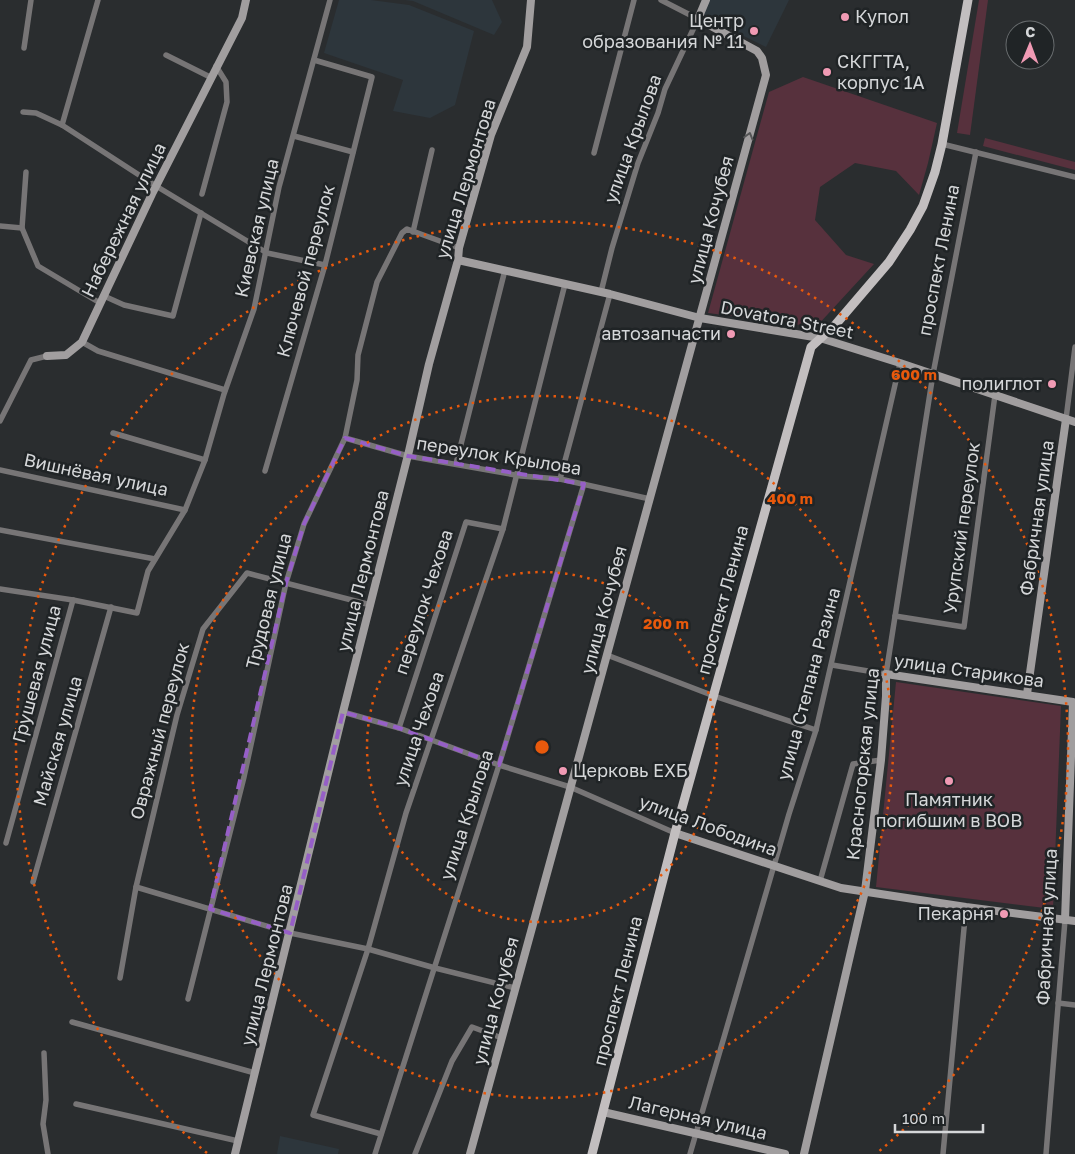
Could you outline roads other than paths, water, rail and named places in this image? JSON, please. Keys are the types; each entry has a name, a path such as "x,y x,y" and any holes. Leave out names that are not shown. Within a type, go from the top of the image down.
{"main road":[{"name":"проспект Ленина","path":"592,1154 675,832 805,365 811,348 836,324 889,262 923,206 930,190 942,144 968,0"}],"street":[{"path":"24,48 30,0"},
{"path":"62,125 98,0"},
{"name":"Набережная улица","path":"82,342 156,186 210,77 242,18 246,0"},
{"name":"Киевская улица","path":"0,589 73,600 136,613 148,571 186,510 205,460 225,390 254,309 279,187 330,0"},
{"name":"улица Лермонтова","path":"235,1154 343,712 408,456 428,364 491,135 527,47 531,0"},
{"path":"594,153 634,0"},
{"path":"661,0 698,19"},
{"name":"улица Крылова","path":"601,292 612,248 638,163 658,113 665,89 706,0"},
{"name":"улица Кочубея","path":"470,1154 766,75 762,58 757,51 698,19"},
{"path":"166,55 210,77"},
{"name":"Ключевой переулок","path":"265,471 325,266 372,77 314,60"},
{"path":"202,194 227,102 226,82 216,66"},
{"path":"23,112 36,113 62,125 156,186 267,253 325,266"},
{"path":"294,136 353,152"},
{"path":"942,144 1075,176"},
{"path":"432,150 414,232 459,248"},
{"name":"проспект Ленина","path":"933,374 976,152"},
{"path":"26,172 22,228 38,266 102,299 124,305 173,316 201,213"},
{"path":"0,226 22,228"},
{"name":"Трудовая улица","path":"188,999 244,777 286,583 304,524 345,438 357,380 358,355 377,282 402,233 407,229 414,232"},
{"name":"Dovatora Street","path":"458,260 610,294 700,318 820,338 900,362 1075,422"},
{"path":"456,464 505,270"},
{"name":"улица Чехова","path":"380,1134 313,1115 368,949 406,812 433,739 503,529 566,284"},
{"path":"560,479 610,294"},
{"path":"0,421 32,360 48,356 66,355 82,342 98,351 225,390"},
{"name":"Фабричная улица","path":"1028,694 1075,346"},
{"name":"улица Степана Разина","path":"690,1154 774,866 816,730 900,362"},
{"name":"Красногорская улица","path":"804,1154 865,891 881,760 886,674 933,374"},
{"name":"Урупский переулок","path":"895,616 964,627 995,395"},
{"path":"113,433 205,460"},
{"name":"переулок Крылова","path":"345,438 408,456 517,475 560,479 650,499"},
{"name":"Вишнёвая улица","path":"0,470 186,510"},
{"name":"улица Крылова","path":"375,1154 499,765 584,484"},
{"name":"переулок Чехова","path":"399,728 466,522 503,529"},
{"path":"0,530 155,559"},
{"name":"Овражный переулок","path":"120,978 136,887 177,715 204,629 247,573 371,605"},
{"name":"Грушевая улица","path":"6,843 73,600"},
{"name":"Майская улица","path":"33,882 111,607"},
{"path":"607,655 714,696 816,730"},
{"name":"улица Старикова","path":"832,665 1073,702"},
{"name":"Фабричная улица","path":"1046,1154 1064,920 1073,702"},
{"name":"улица Лободина","path":"343,712 433,739 499,765 570,787 675,832 841,888 1075,921"},
{"path":"820,881 853,764 881,760"},
{"path":"136,887 290,933 368,949 515,988"},
{"path":"943,1154 966,907"},
{"path":"1058,1003 1075,1004"},
{"path":"72,1022 255,1073"},
{"path":"415,1154 452,1061 472,1027 502,1038"},
{"path":"44,1053 46,1100 43,1124 48,1154"},
{"path":"76,1104 238,1141"},
{"name":"Лагерная улица","path":"604,1112 785,1154"}],"place":[{"name":"Купол","path":"845,17"},
{"name":"Центр образования № 11","path":"754,31"},
{"name":"СКГГТА, корпус 1А","path":"827,72"},
{"name":"автозапчасти","path":"731,334"},
{"name":"полиглот","path":"1052,384"},
{"name":"Церковь ЕХБ","path":"563,771"},
{"name":"Памятник погибшим в ВОВ","path":"949,781"},
{"name":"Пекарня","path":"1004,914"}]}
